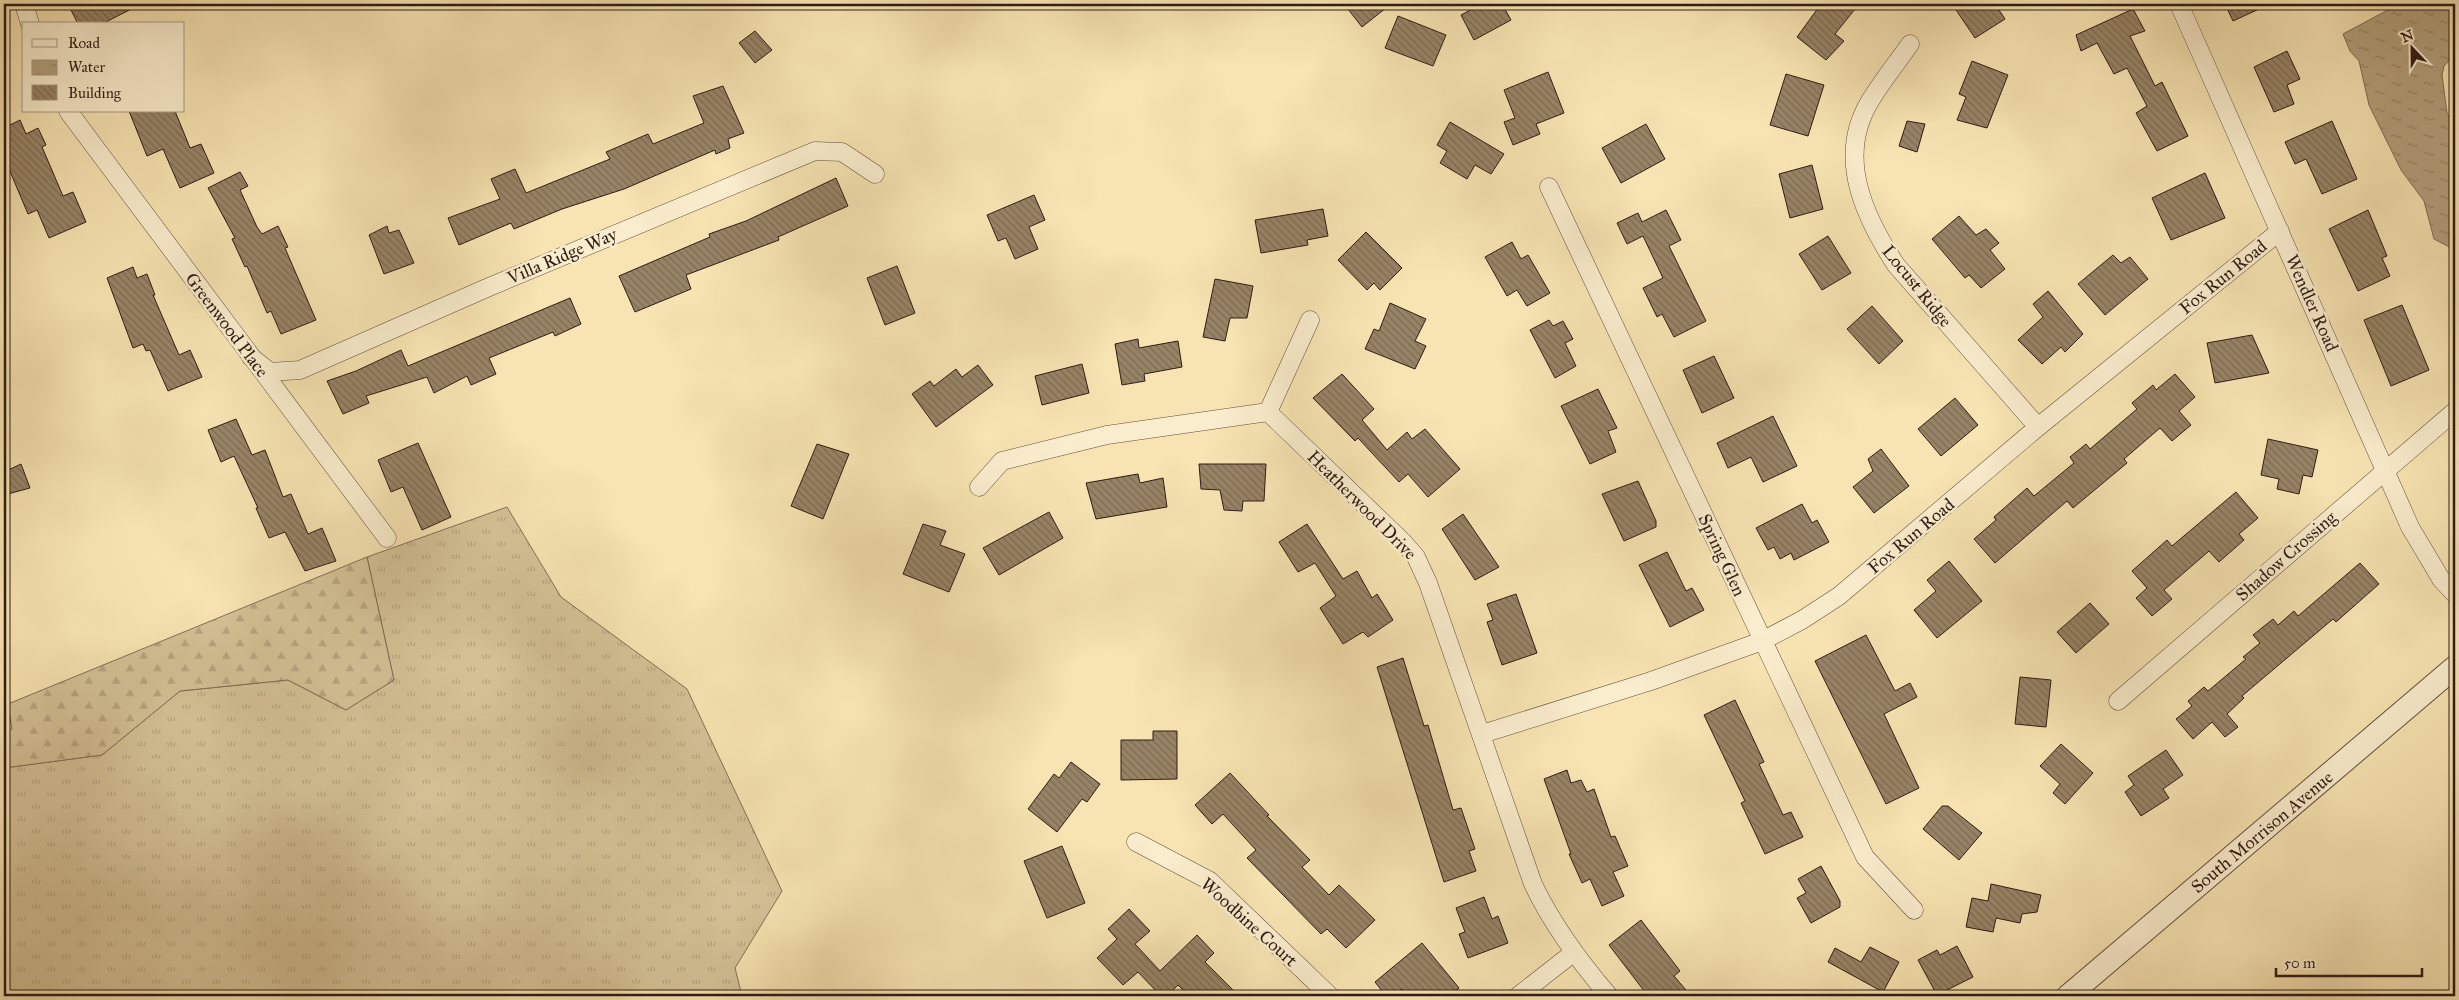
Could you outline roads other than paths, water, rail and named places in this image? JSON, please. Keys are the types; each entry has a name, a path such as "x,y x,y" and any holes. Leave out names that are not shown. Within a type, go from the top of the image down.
{"street":[{"path":"24,4 29,22"},
{"name":"Wendler Road","path":"2179,4 2410,527 2441,579 2455,594"},
{"name":"Locust Ridge","path":"1910,44 1869,102 1860,124 1853,150 1864,210 1879,239 1896,265 2038,427"},
{"name":"Greenwood Place","path":"69,112 387,538"},
{"name":"Villa Ridge Way","path":"251,357 270,372 300,370 489,287 814,151 842,152 875,174"},
{"name":"Spring Glen","path":"1549,187 1865,857 1914,910"},
{"name":"Fox Run Road","path":"1482,734 1651,681 1762,641 1802,620 1839,596 2038,427 2280,231"},
{"path":"979,487 1002,461 1107,435 1268,412 1310,320"},
{"name":"Shadow Crossing","path":"2118,701 2455,411"},
{"name":"Heatherwood Drive","path":"1268,412 1403,542 1416,557 1428,583 1533,884 1543,905 1573,953 1609,996"},
{"name":"South Morrison Avenue","path":"2068,996 2455,667"},
{"name":"Woodbine Court","path":"1136,842 1210,881 1330,996"},
{"path":"1518,996 1573,953"}],"water":[{"path":"2399,4 2455,4 2455,54 2444,66 2442,75 2447,113 2455,127 2455,250 2434,239 2424,201 2401,170 2369,105 2359,61 2350,51 2343,34"}]}
